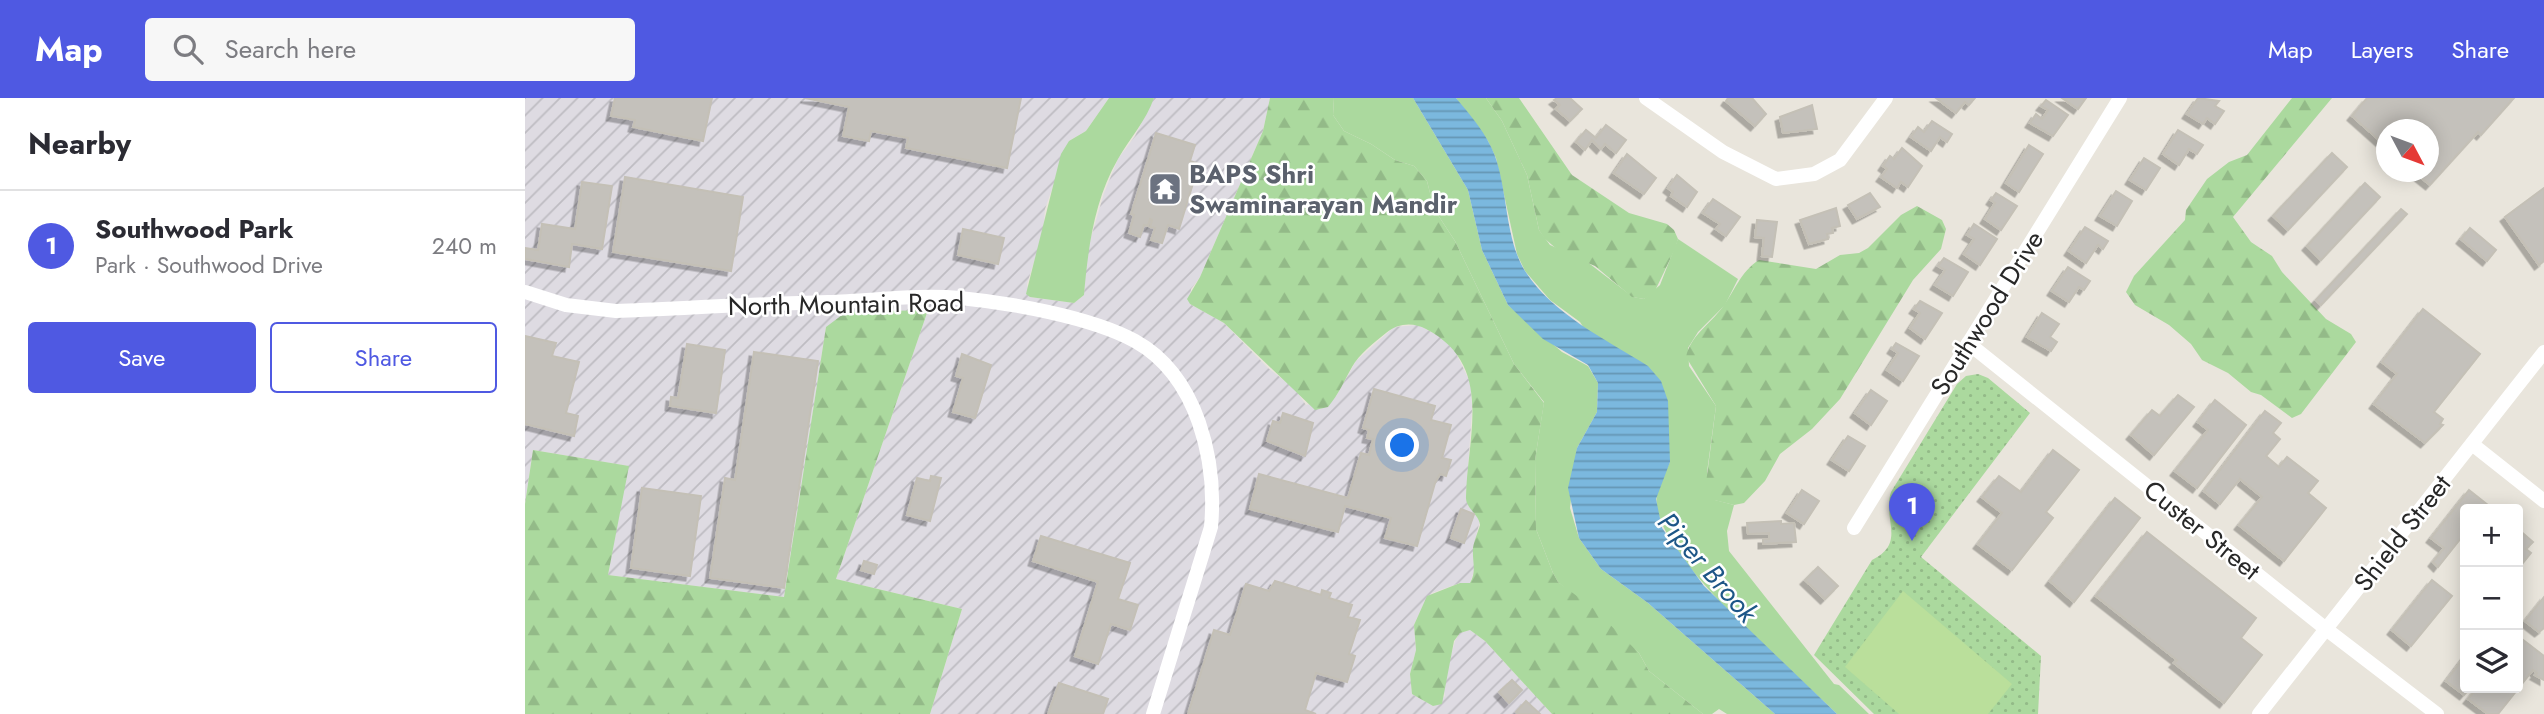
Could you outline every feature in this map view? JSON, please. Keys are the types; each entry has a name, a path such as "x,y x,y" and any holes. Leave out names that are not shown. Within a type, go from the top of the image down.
{"street":[{"path":"1646,98 1723,152 1776,179 1814,174 1840,160 1886,98"},
{"name":"Southwood Drive","path":"1854,528 2120,98"},
{"name":"North Mountain Road","path":"525,292 566,305 616,311 959,298 1065,316 1136,341 1162,361 1179,381 1196,413 1210,468 1213,500 1211,527 1153,714"},
{"name":"Custer Street","path":"1968,343 2326,629 2437,714"},
{"name":"Shield Street","path":"2259,714 2544,352"},
{"path":"2472,444 2544,501"}],"shaded area":[{"path":"525,98 1109,98 1086,131 1069,141 1045,209 1043,234 1027,284 1030,297 1074,303 1084,295 1087,251 1104,193 1118,159 1135,136 1154,98 1270,98 1263,131 1200,277 1191,289 1190,304 1224,323 1268,368 1295,389 1306,405 1336,396 1356,361 1394,327 1418,325 1439,336 1454,349 1471,384 1472,410 1466,497 1480,520 1473,549 1476,564 1470,584 1460,583 1432,593 1425,601 1414,625 1416,650 1410,674 1412,694 1433,706 1445,696 1443,686 1455,641 1460,633 1470,630 1485,641 1552,714 930,714 962,609 836,579 928,310 826,327 784,597 608,575 628,466 533,450 525,504"}],"green space":[{"path":"1109,98 1154,98 1118,159 1103,191 1090,243 1084,295 1074,303 1030,297 1026,294 1061,154 1069,141 1086,131"},
{"path":"1270,98 1334,98 1333,115 1344,131 1395,160 1414,166 1427,181 1434,209 1455,241 1514,364 1544,403 1535,460 1536,529 1553,573 1558,582 1593,608 1639,653 1649,671 1703,714 1552,714 1485,641 1470,630 1460,633 1454,641 1442,704 1433,706 1412,694 1410,674 1416,650 1414,625 1427,596 1460,583 1470,583 1473,574 1473,548 1480,525 1466,501 1472,427 1469,382 1461,362 1448,344 1426,329 1401,325 1367,348 1328,407 1315,410 1224,323 1190,304 1187,299 1200,277 1263,131"},
{"path":"1334,98 1413,98 1468,190 1482,250 1508,305 1562,352 1588,366 1598,383 1597,412 1577,448 1570,508 1579,538 1601,569 1648,603 1775,714 1727,714 1719,709 1712,714 1703,714 1649,671 1639,653 1558,582 1536,529 1535,460 1544,402 1514,364 1455,241 1434,209 1427,181 1414,166 1395,160 1344,131 1333,115"},
{"path":"1456,98 1486,98 1502,121 1527,175 1539,230 1550,245 1586,261 1633,297 1644,299 1660,285 1678,239 1738,279 1725,305 1698,332 1688,348 1689,366 1716,406 1707,472 1715,500 1734,505 1727,531 1729,551 1834,684 1839,685 1869,714 1837,714 1734,616 1683,558 1666,531 1656,501 1670,462 1580,322 1550,300 1525,271 1517,254 1496,158 1488,141"},
{"path":"1486,98 1519,98 1572,175 1629,213 1667,224 1674,230 1678,239 1675,249 1654,293 1644,299 1632,297 1595,266 1559,251 1544,238 1539,230 1527,175 1502,121"},
{"path":"2292,98 2332,98 2233,217 2251,242 2272,256 2282,272 2326,319 2351,334 2356,342 2301,414 2292,418 2261,395 2251,392 2228,373 2202,360 2191,344 2169,325 2135,305 2126,292 2134,276 2185,220 2186,210 2207,179 2229,162 2247,155"},
{"path":"1917,206 1942,220 1946,229 1941,249 1913,280 1840,399 1812,429 1780,454 1765,481 1744,503 1734,505 1714,500 1706,483 1716,406 1686,357 1692,342 1722,308 1747,270 1759,260 1816,269 1840,255 1859,253 1868,248 1901,215"},
{"path":"928,310 836,579 962,609 930,714 525,714 525,504 533,450 629,466 608,575 784,597 826,327 846,312"},
{"path":"1978,374 1988,378 2030,413 1921,557 2041,656 2038,714 1874,714 1814,655 1872,560 1888,546 1891,538 1891,492 1957,384 1966,376"},
{"path":"1903,591 2012,684 1988,714 1899,714 1845,667"}],"water":[{"path":"1413,98 1456,98 1473,118 1492,148 1499,170 1510,230 1525,271 1536,286 1565,313 1648,366 1661,381 1668,401 1670,462 1656,499 1662,528 1704,586 1837,714 1775,714 1648,603 1601,569 1579,538 1568,488 1577,448 1597,412 1598,383 1588,365 1543,339 1508,305 1482,250 1468,190"}],"building":[{"path":"615,98 712,98 703,141 633,127 635,120 611,116"},
{"path":"805,98 1021,98 1007,168 906,148 908,138 871,131 869,141 843,136 849,107"},
{"path":"1570,98 1582,109 1570,121 1556,109 1560,105 1554,100"},
{"path":"1728,98 1752,98 1766,114 1755,126 1726,101"},
{"path":"1936,98 1975,98 1969,105 1965,102 1956,113"},
{"path":"2062,98 2086,98 2078,109"},
{"path":"2198,98 2219,101 2215,106 2224,111 2215,124 2207,118 2203,124 2187,114"},
{"path":"2367,98 2514,98 2481,135 2478,132 2439,175 2439,119 2376,119 2376,137 2352,116"},
{"path":"2046,100 2068,115 2053,136 2030,123 2036,114 2042,119 2048,110 2041,106"},
{"path":"1812,105 1817,129 1783,133 1780,117"},
{"path":"1932,121 1952,134 1947,142 1940,137 1931,151 1911,137 1918,127 1924,132"},
{"path":"1606,125 1626,140 1616,153 1605,144 1601,149 1592,140 1585,150 1576,142 1586,130 1596,138"},
{"path":"2178,130 2203,145 2197,154 2189,149 2179,165 2163,154"},
{"name":"BAPS Shri Swaminarayan Mandir","path":"1156,133 1195,145 1190,161 1199,164 1179,229 1168,225 1162,243 1151,240 1155,228 1150,227 1150,219 1148,226 1144,225 1140,237 1129,233 1134,215 1131,214"},
{"path":"2029,145 2043,154 2019,192 2006,183"},
{"path":"1902,148 1922,166 1908,187 1901,182 1897,188 1881,177 1887,169 1883,166 1890,156 1894,159"},
{"path":"2332,153 2347,167 2288,230 2273,216"},
{"path":"1627,154 1656,178 1644,194 1614,173"},
{"path":"2144,158 2160,168 2146,190 2130,180"},
{"path":"1677,175 1697,192 1687,207 1671,196 1673,192 1668,188"},
{"path":"625,177 743,197 731,271 613,252"},
{"path":"582,182 612,186 602,249 572,244 569,267 525,259 525,248 538,250 542,224 575,229"},
{"path":"2365,183 2380,197 2321,260 2307,246"},
{"path":"2544,188 2544,261 2539,265 2505,217"},
{"path":"2116,191 2132,201 2117,226 2100,216"},
{"path":"1870,193 1880,207 1857,219 1848,205"},
{"path":"1996,193 2017,206 2001,230 1985,219 1995,203 1991,200"},
{"path":"1713,199 1740,217 1726,236 1716,229 1720,224 1703,213"},
{"path":"1836,208 1840,226 1832,228 1833,233 1827,234 1828,239 1809,244 1800,220"},
{"path":"2401,209 2407,214 2321,305 2316,300"},
{"path":"1757,220 1777,222 1772,257 1762,256 1764,238 1755,237"},
{"path":"1974,224 1997,239 1980,265 1964,254 1974,239 1967,235"},
{"path":"2085,227 2108,241 2103,249 2098,245 2086,263 2069,251"},
{"path":"2470,228 2496,250 2487,261 2461,239"},
{"path":"963,229 1004,238 998,264 958,255"},
{"path":"1944,258 1968,272 1953,296 1935,285 1945,270 1938,266"},
{"path":"2068,267 2090,281 2084,290 2079,287 2069,302 2052,291"},
{"path":"1920,301 1942,313 1925,339 1910,328 1920,313 1914,309"},
{"path":"2423,309 2480,354 2434,412 2443,419 2440,424 2443,425 2425,443 2374,404 2397,374 2382,362"},
{"path":"2042,313 2059,324 2050,337 2057,342 2051,351 2027,337"},
{"path":"525,336 556,343 552,356 579,362 566,413 578,416 574,436 525,424"},
{"path":"1896,343 1919,356 1903,381 1887,370 1898,353 1892,349"},
{"path":"687,344 725,350 716,413 670,406 671,397 678,398"},
{"path":"754,352 818,361 784,588 710,578 725,478 735,480"},
{"path":"962,354 991,365 975,418 953,412 963,378 956,376"},
{"path":"1374,389 1435,406 1431,420 1451,425 1442,458 1451,460 1446,476 1440,474 1435,483 1417,546 1385,538 1391,518 1345,506 1338,532 1250,509 1259,474 1348,498 1361,453 1369,455 1373,439 1367,438 1369,430 1363,428"},
{"path":"1871,390 1887,401 1871,425 1855,413"},
{"path":"2178,395 2194,407 2154,455 2131,435 2152,410 2160,416"},
{"path":"2215,400 2246,425 2197,488 2175,471 2208,430 2198,422"},
{"path":"2265,411 2281,423 2273,433 2280,439 2266,456 2279,467 2287,457 2318,481 2308,493 2326,508 2284,561 2239,525 2262,497 2240,479 2220,504 2204,491"},
{"path":"1283,413 1313,423 1305,456 1267,441 1273,421 1280,423"},
{"path":"1848,436 1865,446 1849,471 1832,460"},
{"path":"2053,450 2079,470 2046,512 2053,518 2012,570 1978,544 2002,513 1982,497 1999,476 2021,492"},
{"path":"931,476 941,478 930,521 907,515 917,478 930,481"},
{"path":"642,488 701,496 690,576 631,568"},
{"path":"1802,490 1819,501 1804,524 1787,513"},
{"path":"2469,490 2487,504 2460,504 2460,539 2438,567 2433,562 2444,548 2431,538"},
{"path":"2115,498 2140,518 2074,602 2050,581"},
{"path":"1461,509 1474,514 1464,543 1451,538"},
{"path":"1781,521 1781,524 1794,523 1796,542 1763,544 1763,539 1769,539 1769,533 1748,534 1747,523"},
{"path":"2147,532 2256,618 2241,638 2262,655 2224,703 2174,663 2177,660 2096,596"},
{"path":"2523,533 2533,542 2526,549 2531,553 2523,563"},
{"path":"1041,536 1130,563 1118,599 1138,605 1130,630 1111,624 1098,664 1075,656 1098,582 1033,561"},
{"path":"864,561 877,565 874,574 861,570"},
{"path":"1818,567 1838,586 1825,599 1805,580"},
{"path":"2432,580 2452,596 2411,646 2392,630"},
{"path":"1275,581 1321,595 1322,590 1331,593 1329,598 1352,605 1348,617 1360,620 1349,654 1355,656 1347,682 1316,673 1305,710 1316,714 1188,714 1214,630 1230,635 1246,584 1269,591"},
{"path":"2544,597 2544,628 2539,632 2525,621"},
{"path":"2523,640 2544,656 2544,680 2535,675 2537,673 2533,670 2523,683"},
{"path":"2460,663 2460,692 2446,681"},
{"path":"1512,680 1522,690 1509,703 1499,692"},
{"path":"1059,683 1108,699 1103,714 1048,714"},
{"path":"2473,693 2515,693 2498,714 2488,714 2468,699"},
{"path":"1526,701 1540,714 1518,714 1516,712"}],"place":[{"name":"BAPS Shri Swaminarayan Mandir","path":"1165,189"},
{"name":"Southwood Park","path":"1912,541"}],"water label":[{"name":"Piper Brook","path":"1708,567"}]}
